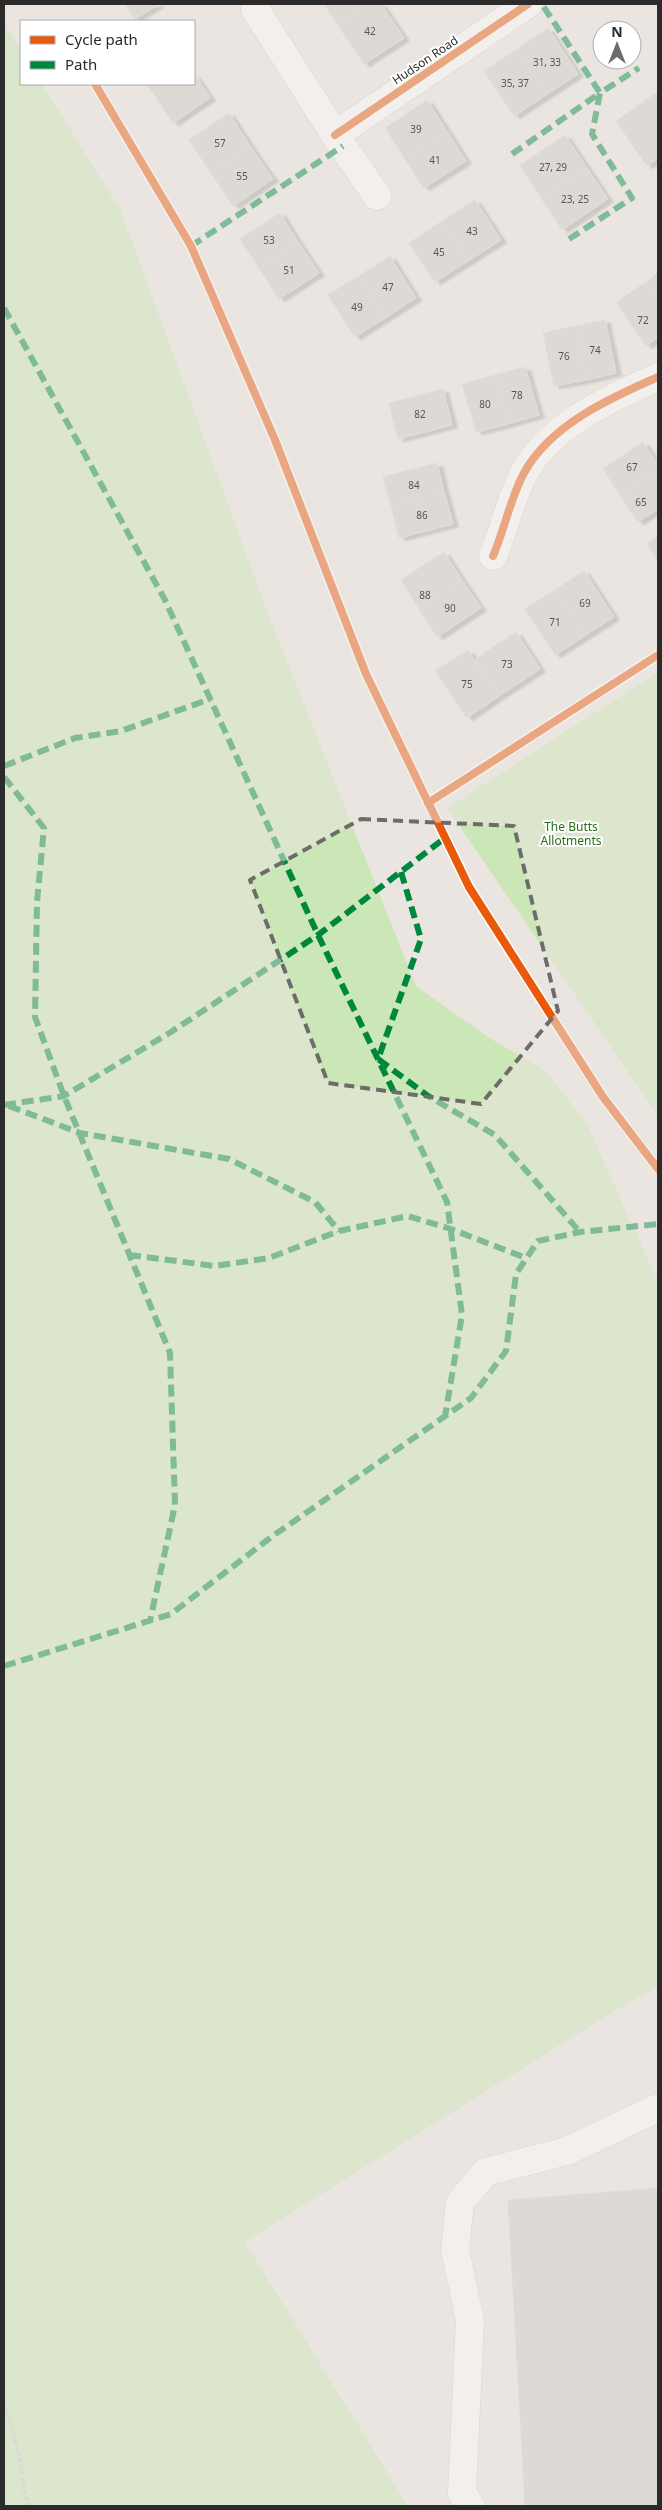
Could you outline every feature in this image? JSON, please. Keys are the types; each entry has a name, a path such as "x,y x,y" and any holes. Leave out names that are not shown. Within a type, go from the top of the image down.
{"street":[{"name":"Hudson Road","path":"335,135 528,4"},
{"path":"255,9 335,135 377,196"},
{"path":"493,556 523,475 538,452 565,428 607,402 658,378"},
{"path":"471,2506 462,2494 470,2320 455,2250 460,2203 485,2172 567,2151 658,2108"}],"path":[{"path":"4,2402 19,2456 25,2496 30,2506"}],"highlighted area":[{"path":"361,819 514,826 558,1011 481,1104 328,1083 250,880"}],"green space":[{"path":"4,22 20,48 20,85 43,85 121,211 267,611 416,986 488,1037 546,1071 587,1124 658,1282 658,1987 616,2010 245,2242 408,2506 4,2506"},
{"name":"The Butts Allotments","path":"658,672 658,1116 447,808"}],"building":[{"path":"125,4 159,4 135,19"},
{"path":"324,4 368,4 337,24"},
{"path":"368,4 381,4 404,38 364,64 337,24"},
{"path":"548,28 578,74 546,95 516,50"},
{"path":"516,50 546,95 514,116 484,71"},
{"path":"195,76 210,98 173,123 153,93 165,85 195,85"},
{"path":"147,85 165,85 153,93"},
{"path":"658,92 658,112 649,98"},
{"path":"649,98 658,112 658,158 647,166 616,121"},
{"path":"427,100 447,131 405,159 385,128"},
{"path":"229,113 250,146 211,173 189,140"},
{"path":"447,131 466,161 424,188 405,159"},
{"path":"565,135 587,168 541,198 520,165"},
{"path":"250,146 273,179 233,206 211,173"},
{"path":"587,168 608,199 562,230 541,198"},
{"path":"475,200 501,240 468,261 442,221"},
{"path":"280,213 298,242 259,268 240,239"},
{"path":"442,221 468,261 435,282 409,243"},
{"path":"298,242 319,273 279,299 259,268"},
{"path":"390,256 416,298 385,318 359,276"},
{"path":"658,273 658,301 646,282"},
{"path":"359,276 385,318 355,337 328,295"},
{"path":"646,282 658,301 658,337 646,346 616,302"},
{"path":"605,320 616,373 586,380 575,326"},
{"path":"575,326 586,380 554,386 543,333"},
{"path":"525,367 539,415 508,424 495,375"},
{"path":"495,375 508,424 476,432 462,384"},
{"path":"443,389 452,425 398,439 389,403"},
{"path":"643,442 658,464 658,469 620,495 603,469"},
{"path":"437,463 444,492 391,506 383,477"},
{"path":"658,469 658,509 638,522 620,495"},
{"path":"444,492 453,524 399,538 391,506"},
{"path":"658,536 658,561 647,544"},
{"path":"444,552 462,580 419,609 401,580"},
{"path":"584,571 614,617 586,635 555,590"},
{"path":"462,580 481,608 437,637 419,609"},
{"path":"555,590 586,635 555,655 525,609"},
{"path":"516,632 540,669 499,696 474,660"},
{"path":"468,650 499,696 467,718 435,671"},
{"path":"658,2188 658,2506 525,2506 508,2200"}],"marked path":[{"path":"512,154 600,93 542,4"},
{"path":"569,239 632,198 592,134 600,93 636,70"},
{"path":"191,246 343,146"},
{"path":"4,308 165,600 318,935 447,1202 462,1315 445,1417"},
{"path":"4,766 75,738 121,731 210,699"},
{"path":"4,777 44,828 37,902 35,1017 64,1096 170,1353 175,1505 150,1621"},
{"path":"4,1105 64,1096 171,1032 318,935 445,838"},
{"path":"401,872 421,939 378,1059 428,1096 495,1135 580,1232"},
{"path":"9,1106 80,1133 229,1159 315,1202 339,1231"},
{"path":"129,1255 215,1266 269,1258 339,1231 408,1216 451,1229 526,1258"},
{"path":"4,1666 171,1614 270,1538 471,1398 506,1351 516,1274 538,1241 580,1232 658,1224"}],"cycle path":[{"path":"335,135 528,4"},
{"path":"96,85 191,246 275,440 366,674 469,887 603,1097 658,1169"},
{"path":"493,556 519,482 535,456 565,427 583,415 620,394 658,377"},
{"path":"428,803 658,655"}]}
